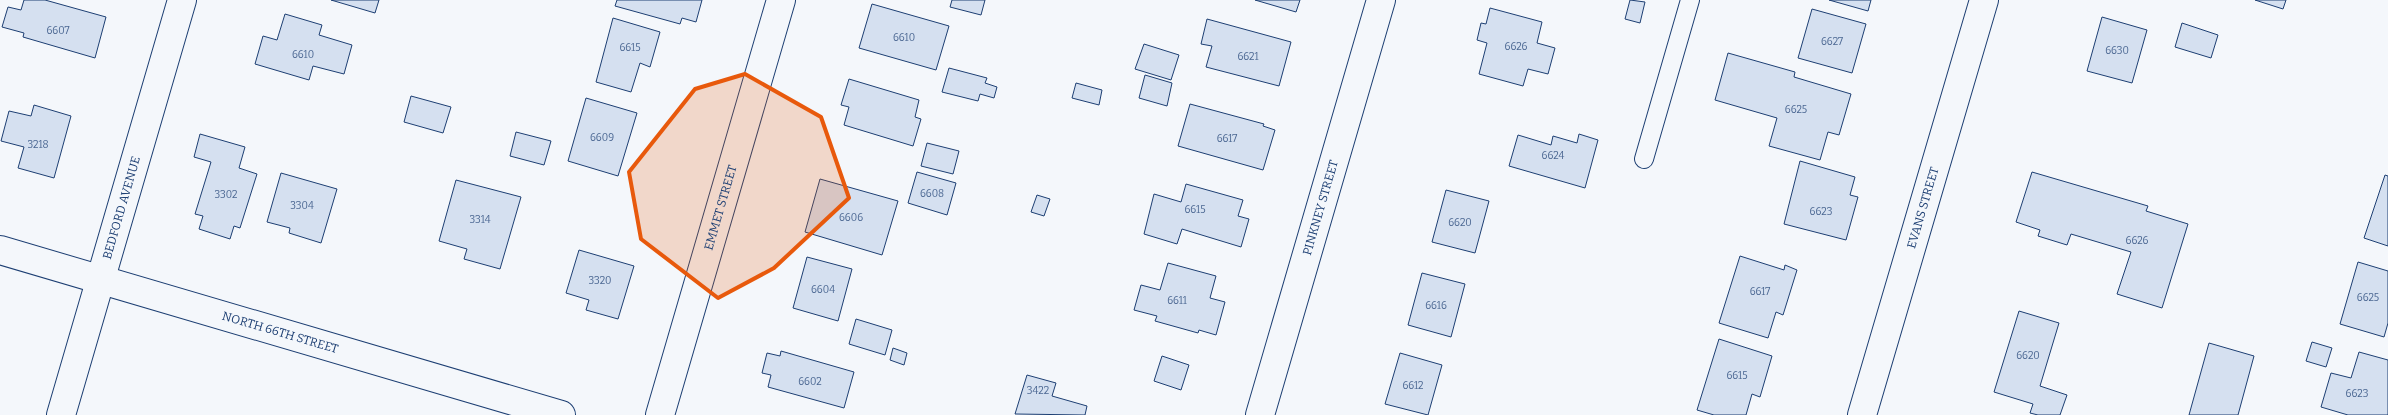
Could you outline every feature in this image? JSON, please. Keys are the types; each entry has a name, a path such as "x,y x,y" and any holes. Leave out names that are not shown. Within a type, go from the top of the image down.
{"street":[{"name":"BEDFORD AVENUE","path":"62,415 182,0"},
{"name":"EMMET STREET","path":"660,415 781,0"},
{"name":"PINKNEY STREET","path":"1260,415 1381,0"},
{"name":"EVANS STREET","path":"1862,415 1984,0"},
{"name":"NORTH 66TH STREET","path":"0,250 561,415"}],"lane":[{"path":"1644,159 1690,0"}],"highlighted area":[{"path":"745,74 821,117 849,198 774,268 718,298 641,239 629,172 695,89"}],"building":[{"path":"24,0 45,0 106,17 95,58 23,37 24,33 2,27 8,7 21,10"},
{"path":"331,0 379,0 375,13"},
{"path":"617,0 702,0 696,22 682,18 680,24 615,6"},
{"path":"952,0 985,0 981,15 950,7"},
{"path":"1255,0 1300,0 1296,12"},
{"path":"1630,0 1645,2 1640,23 1625,19"},
{"path":"1829,0 1871,0 1868,11"},
{"path":"2255,0 2286,0 2283,9"},
{"path":"872,4 949,26 936,70 859,48"},
{"path":"1490,8 1542,22 1537,43 1555,48 1548,74 1528,69 1523,86 1479,74 1487,43 1477,40 1481,23 1486,24"},
{"path":"1812,9 1866,24 1852,73 1798,58"},
{"path":"285,14 322,25 319,35 352,45 344,74 313,66 309,80 255,64 263,36 277,40"},
{"path":"2102,17 2147,30 2132,83 2087,71"},
{"path":"613,18 660,32 650,67 640,63 631,92 596,82"},
{"path":"1207,19 1291,42 1279,86 1206,67 1212,46 1201,44"},
{"path":"2182,23 2218,35 2211,58 2175,47"},
{"path":"1144,44 1179,55 1171,80 1135,69"},
{"path":"1728,53 1795,72 1794,77 1851,94 1839,135 1828,132 1820,160 1769,146 1777,118 1715,100"},
{"path":"949,68 987,78 985,83 997,87 994,98 980,94 978,101 942,92"},
{"path":"1145,75 1172,83 1167,106 1139,98"},
{"path":"849,79 919,100 915,117 921,119 913,146 844,125 849,107 841,105"},
{"path":"1076,83 1102,90 1099,105 1072,98"},
{"path":"411,96 451,107 443,133 404,122"},
{"path":"586,98 637,113 618,176 568,161"},
{"path":"1190,104 1264,124 1263,126 1275,130 1263,170 1178,146"},
{"path":"34,105 71,116 54,178 18,168 24,147 1,141 9,111 31,116"},
{"path":"516,132 551,141 544,165 510,156"},
{"path":"200,134 245,147 239,168 257,174 240,228 234,226 230,239 199,229 203,216 195,214 211,162 194,157"},
{"path":"1579,134 1598,140 1585,188 1509,166 1518,135 1551,145 1553,136 1577,143"},
{"path":"927,143 959,151 953,174 921,166"},
{"path":"1800,161 1855,177 1850,195 1858,197 1846,240 1784,224"},
{"path":"917,172 956,183 947,215 908,203"},
{"path":"2032,172 2148,206 2146,211 2188,224 2162,308 2117,294 2131,252 2071,234 2067,245 2038,236 2040,230 2016,222"},
{"path":"281,173 337,189 321,243 289,233 290,228 267,222"},
{"path":"2385,175 2388,176 2388,246 2364,238"},
{"path":"820,179 898,201 882,255 805,232"},
{"path":"456,180 521,197 500,269 464,259 467,249 439,241"},
{"path":"1186,184 1243,200 1238,216 1249,219 1241,247 1182,229 1177,244 1144,234 1154,194 1181,202"},
{"path":"1446,190 1489,201 1475,253 1432,242"},
{"path":"1037,195 1050,199 1044,216 1031,212"},
{"path":"579,250 634,266 618,319 586,310 589,300 566,293"},
{"path":"1740,256 1784,270 1785,265 1797,270 1783,315 1776,312 1768,338 1719,323"},
{"path":"807,257 852,269 838,321 793,308"},
{"path":"2358,262 2388,271 2388,323 2384,337 2340,324"},
{"path":"1168,263 1216,276 1210,298 1225,302 1216,335 1199,330 1198,333 1155,321 1157,316 1134,310 1141,285 1160,290"},
{"path":"1422,273 1465,284 1451,337 1408,325"},
{"path":"2019,311 2059,323 2040,386 2067,395 2060,415 2030,413 2033,404 1994,392"},
{"path":"856,319 892,330 885,355 849,344"},
{"path":"1719,339 1772,356 1760,397 1752,394 1746,415 1714,415 1697,410"},
{"path":"2312,342 2332,348 2326,367 2306,361"},
{"path":"2209,343 2254,356 2238,415 2189,415"},
{"path":"893,348 907,353 904,365 890,360"},
{"path":"781,351 854,372 844,408 768,387 771,375 762,373 767,353 780,356"},
{"path":"2359,352 2388,360 2388,415 2348,415 2321,407 2331,373 2351,378"},
{"path":"1400,353 1442,365 1428,415 1385,404"},
{"path":"1162,356 1189,365 1181,390 1154,381"},
{"path":"1027,375 1056,383 1052,396 1087,406 1085,415 1015,414"}]}
